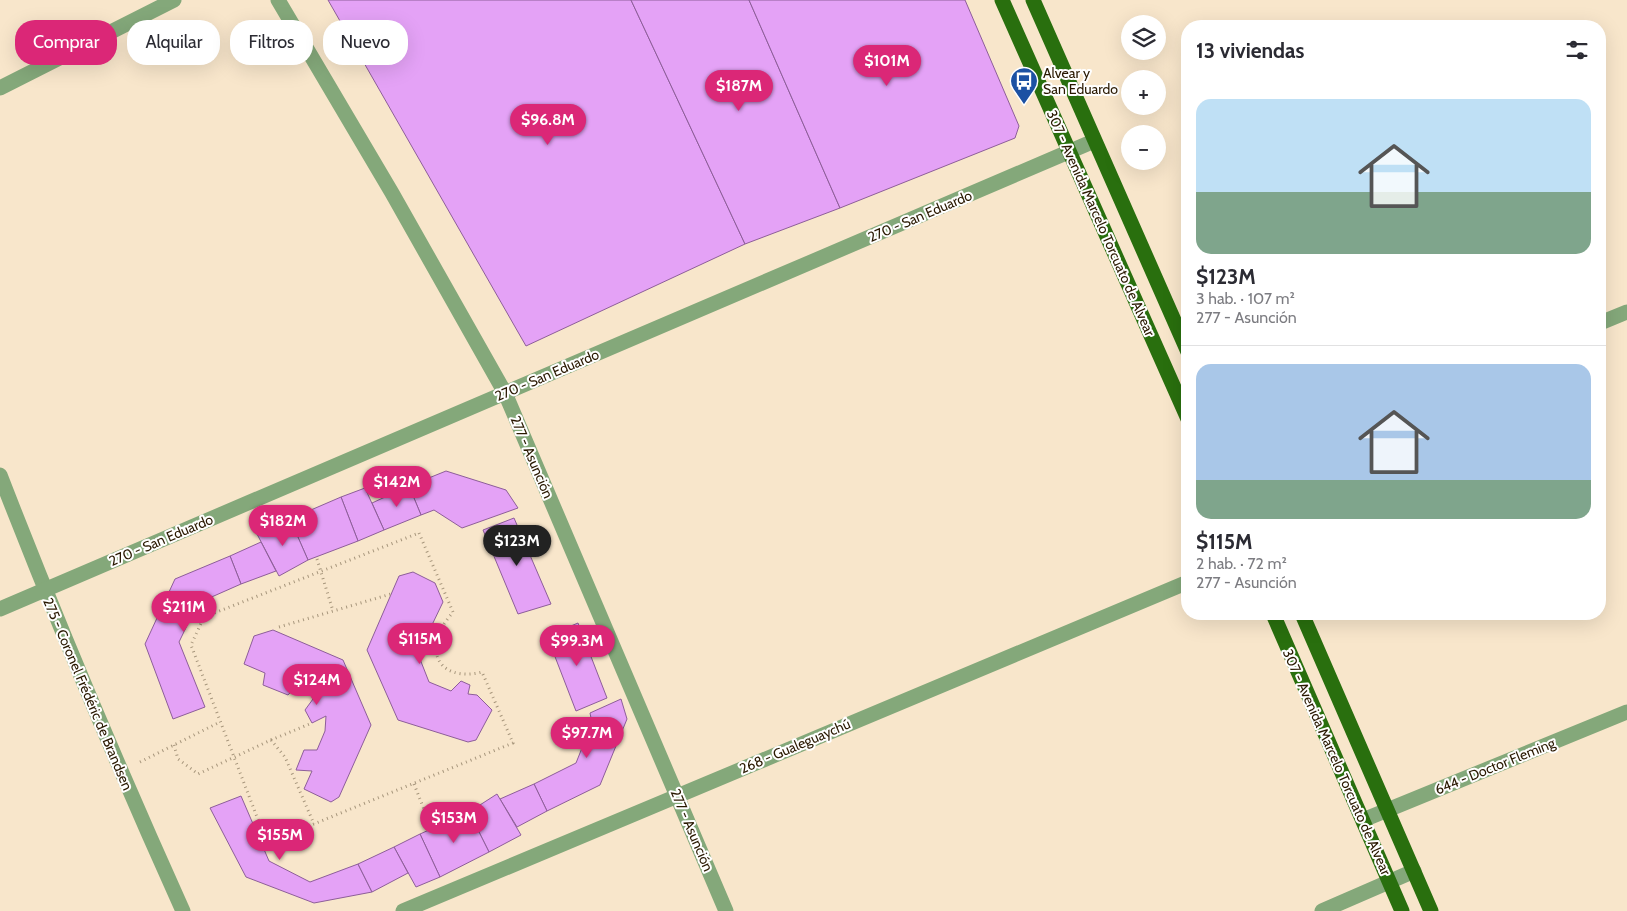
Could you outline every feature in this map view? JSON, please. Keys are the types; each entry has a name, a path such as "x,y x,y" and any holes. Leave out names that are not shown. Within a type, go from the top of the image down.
{"main road":[{"name":"307 - Avenida Marcelo Torcuato de Alvear","path":"1002,0 1181,403"},
{"name":"307 - Avenida Marcelo Torcuato de Alvear","path":"1033,0 1181,336"},
{"name":"307 - Avenida Marcelo Torcuato de Alvear","path":"1276,620 1402,911"},
{"name":"307 - Avenida Marcelo Torcuato de Alvear","path":"1305,620 1431,911"}],"street":[{"path":"0,88 174,0"},
{"name":"277 - Asunción","path":"278,0 392,193 505,394 726,911"},
{"name":"270 - San Eduardo","path":"0,609 1094,141"},
{"path":"1606,321 1627,312"},
{"name":"275 - Coronel Frédéric de Brandsen","path":"0,475 120,772 184,911"},
{"name":"268 - Gualeguaychú","path":"404,911 1181,585"},
{"name":"644 - Doctor Fleming","path":"1363,820 1627,712"},
{"path":"1322,911 1414,871"}],"path":[{"path":"419,533 452,612 441,628 435,650 440,663 452,672 470,676 482,672 514,743 267,843 191,645 204,617 320,572 419,533"},
{"path":"317,559 333,611"},
{"path":"279,626 391,594"},
{"path":"120,772 220,722"},
{"path":"174,745 178,759 198,774 270,740 312,723"},
{"path":"270,740 285,757 314,824"},
{"path":"414,784 431,827"}],"building":[{"path":"328,0 631,0 745,244 526,346 365,65 408,65 408,20 339,20"},
{"path":"631,0 749,0 840,208 745,244"},
{"path":"749,0 965,0 1019,126 1015,138 840,208"},
{"path":"446,471 506,490 518,508 462,528 434,510 421,515 409,486"},
{"path":"409,486 421,515 384,530 372,503"},
{"path":"365,488 384,530 358,541 341,497"},
{"path":"341,497 358,541 308,560 290,519"},
{"path":"514,518 551,604 518,614 483,530"},
{"path":"290,519 308,560 279,576 257,534"},
{"path":"261,542 276,571 241,584 230,556"},
{"path":"230,556 241,584 198,603 179,642 205,707 173,719 145,644 175,579"},
{"path":"413,572 435,583 443,602 418,654 429,682 451,691 461,681 470,685 468,694 477,695 492,710 476,740 468,742 398,720 367,650 399,576"},
{"path":"578,623 607,698 576,711 547,636"},
{"path":"273,630 343,660 371,725 339,797 331,802 304,789 312,771 296,770 304,750 317,750 325,731 326,716 312,723 305,710 313,699 310,692 298,684 288,695 263,685 265,673 244,664 254,636"},
{"path":"621,699 627,719 600,785 547,811 534,784 576,763 592,723 590,713"},
{"path":"534,784 547,811 517,827 500,799"},
{"path":"497,794 521,835 489,852 469,812"},
{"path":"241,796 269,861 310,882 358,864 372,892 314,903 246,877 210,808"},
{"path":"469,812 489,852 440,877 420,834"},
{"path":"420,834 440,877 416,887 394,847"},
{"path":"394,847 408,873 372,892 358,864"}],"place":[{"name":"Alvear y San Eduardo","path":"1024,105"}]}
